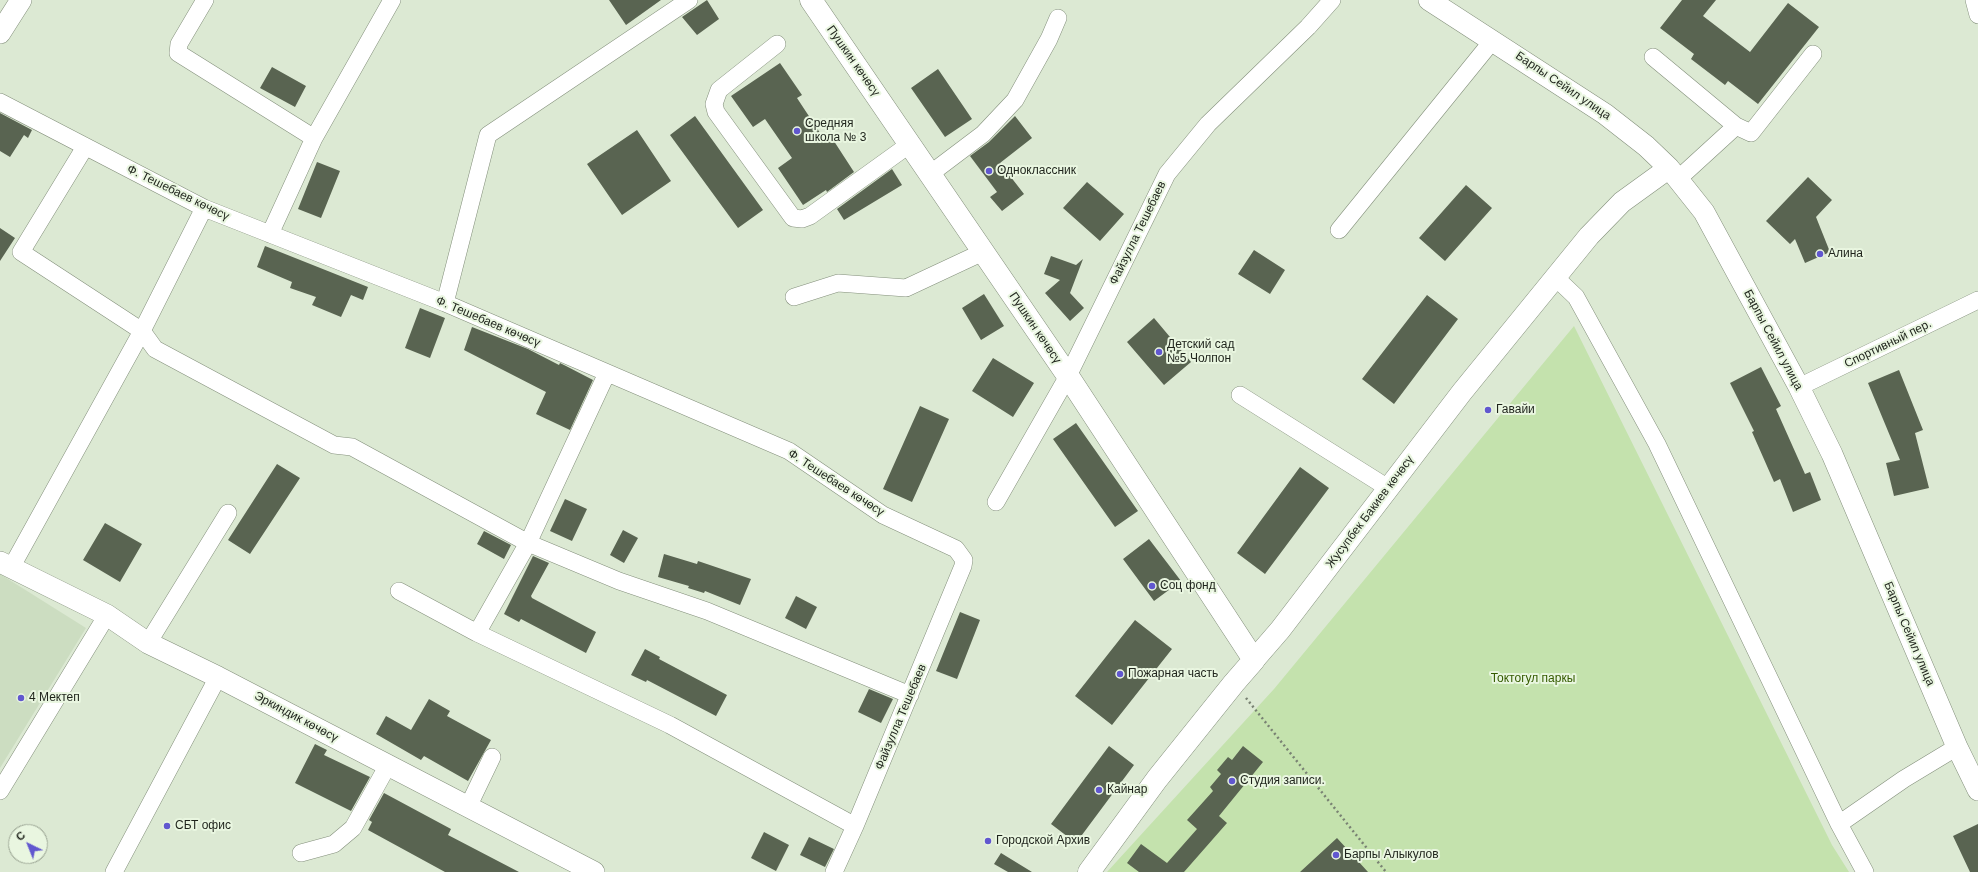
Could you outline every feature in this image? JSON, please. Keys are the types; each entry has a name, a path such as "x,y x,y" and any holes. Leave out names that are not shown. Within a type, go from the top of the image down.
{"highway":[{"name":"Пушкин көчөсү","path":"811,0 1068,376 1254,660"},
{"name":"Жусупбек Бакиев көчөсү","path":"1089,872 1157,779 1254,660"}],"main road":[{"path":"0,33 21,0"},
{"name":"Барпы Сейил улица","path":"1429,0 1493,40 1605,114 1646,146 1673,173 1704,212 1799,387 1832,454 1957,747 1978,790"},
{"name":"Жусупбек Бакиев көчөсү","path":"1254,660 1280,630 1462,392 1555,277 1611,212 1622,202 1673,173"},
{"name":"Эркиндик көчөсү","path":"6,565 107,615 148,643 218,676 594,872"}],"street":[{"path":"205,0 179,44 178,53 314,138"},
{"path":"270,234 314,138 392,0"},
{"path":"446,303 488,135 689,0"},
{"name":"Файзулла Тешебаев","path":"996,502 1068,376 1167,174 1208,124 1308,27 1332,0"},
{"path":"1974,0 1978,15"},
{"path":"930,174 995,123 1015,100 1049,39 1058,18"},
{"path":"1339,230 1493,40"},
{"path":"777,44 719,90 714,104 716,112 793,218 802,219 810,216 910,144"},
{"path":"1653,57 1736,126 1751,133 1813,54"},
{"name":"Ф. Тешебаев көчөсү","path":"0,102 204,208 446,303 789,451 883,515 956,549 964,560"},
{"path":"1673,173 1736,126"},
{"path":"85,147 21,252 142,331 155,349 334,445 352,447 528,543 619,581 707,611 910,695"},
{"path":"6,565 142,331 204,208"},
{"path":"794,297 838,283 906,288 931,278 983,252"},
{"path":"1555,277 1576,297 1657,444 1840,824 1865,872"},
{"name":"Спортивный пер.","path":"1799,387 1978,300"},
{"path":"477,633 528,543 607,373"},
{"path":"1240,395 1388,488"},
{"path":"148,643 228,513"},
{"name":"Файзулла Тешебаев","path":"834,872 910,695 963,566 964,560"},
{"path":"400,591 477,633 670,725 855,826"},
{"path":"0,791 107,615"},
{"path":"114,872 218,676"},
{"path":"1840,824 1904,779 1957,747"},
{"path":"468,806 492,757"},
{"path":"301,853 334,844 353,828 388,765"}],"path":[{"path":"1234,683 1386,872"}],"shaded area":[{"name":"4 Мектеп","path":"0,574 86,628 0,768"}],"green space":[{"name":"Токтогул паркы","path":"1574,326 1832,845 1849,872 1107,872 1274,689"}],"building":[{"path":"609,0 661,0 626,25"},
{"path":"707,0 719,19 697,35 682,17"},
{"path":"1682,0 1716,0 1703,16 1750,52 1788,3 1819,27 1758,104 1728,81 1725,85 1691,59 1694,54 1660,28"},
{"name":"Средняя школа № 3","path":"780,63 802,95 797,98 824,139 830,135 854,172 827,192 826,190 803,205 778,168 792,158 765,119 753,127 731,96"},
{"path":"272,67 306,86 295,107 260,88"},
{"path":"938,69 972,119 945,137 911,88"},
{"path":"0,113 32,130 28,138 24,135 10,157 0,151"},
{"path":"695,116 763,210 738,228 670,135"},
{"path":"1015,116 1032,138 1000,163 1024,194 1002,211 990,197 997,192 970,156 989,142"},
{"path":"637,130 671,181 622,215 587,164"},
{"path":"317,162 340,171 321,218 298,209"},
{"path":"892,169 902,185 844,220 837,209"},
{"path":"1808,177 1832,200 1816,217 1830,252 1805,263 1795,239 1790,244 1766,221"},
{"path":"1087,182 1124,214 1100,241 1063,208"},
{"path":"1466,185 1492,208 1445,261 1419,238"},
{"path":"0,228 15,238 0,261"},
{"path":"265,246 368,287 363,300 351,295 341,317 312,305 316,297 290,288 292,282 257,267"},
{"path":"1254,250 1285,270 1270,294 1238,274"},
{"path":"1051,256 1076,265 1083,259 1070,293 1084,308 1070,321 1045,293 1060,280 1044,274"},
{"path":"984,294 1004,326 981,340 962,308"},
{"path":"1427,295 1458,319 1394,404 1362,379"},
{"path":"420,308 445,318 430,358 405,348"},
{"name":"Детский сад №5 Чолпон","path":"1154,318 1191,362 1164,385 1127,342"},
{"path":"472,327 528,349 559,365 560,363 593,380 570,430 536,414 546,392 464,350"},
{"path":"993,358 1034,383 1013,417 972,391"},
{"path":"1761,367 1781,406 1776,409 1805,474 1810,472 1821,500 1793,512 1780,479 1774,482 1752,432 1754,431 1730,383"},
{"path":"1899,370 1923,430 1915,433 1929,488 1894,496 1886,463 1900,460 1868,383"},
{"path":"920,406 949,419 912,502 883,489"},
{"path":"1076,423 1138,511 1115,527 1053,439"},
{"path":"277,464 300,478 250,554 228,540"},
{"path":"1300,467 1329,488 1265,574 1237,553"},
{"path":"565,499 587,509 572,541 550,531"},
{"path":"105,523 142,544 120,582 83,560"},
{"path":"623,530 638,538 624,563 610,555"},
{"path":"484,531 511,545 504,559 477,544"},
{"path":"1149,539 1181,581 1154,601 1123,559"},
{"path":"664,554 697,564 698,561 751,579 740,605 705,591 704,593 688,588 689,586 658,577"},
{"path":"533,556 549,563 531,596 532,598 596,632 586,653 521,619 519,622 504,614"},
{"path":"796,596 817,607 806,629 785,618"},
{"path":"960,612 980,620 957,679 936,671"},
{"path":"1135,620 1172,649 1112,725 1075,696"},
{"path":"645,649 660,657 659,659 727,695 716,716 647,680 646,682 631,675"},
{"path":"869,689 893,699 881,723 858,712"},
{"path":"429,699 450,711 447,716 491,740 468,781 424,756 421,760 376,734 386,716 411,730"},
{"path":"315,744 327,750 324,755 370,777 351,811 295,783"},
{"path":"1109,746 1134,765 1076,843 1051,824"},
{"path":"1243,746 1263,762 1219,816 1227,823 1184,872 1139,872 1127,863 1141,844 1167,863 1197,829 1187,820 1213,791 1210,787 1221,774 1217,770 1228,757 1232,760"},
{"path":"384,793 451,829 448,835 519,872 445,872 368,830 372,822 369,820"},
{"path":"1978,824 1978,872 1970,872 1953,836"},
{"path":"764,832 789,845 776,871 751,858"},
{"path":"809,837 834,849 825,867 800,855"},
{"name":"Барпы Алыкулов","path":"1337,838 1368,872 1300,872"},
{"path":"1001,853 1032,872 1008,872 994,864"}],"place":[{"name":"Средняя школа № 3","path":"797,131"},
{"name":"Одноклассник","path":"989,171"},
{"name":"Алина","path":"1820,254"},
{"name":"Детский сад №5 Чолпон","path":"1159,352"},
{"name":"Гавайи","path":"1488,410"},
{"name":"Соц фонд","path":"1152,586"},
{"name":"Пожарная часть","path":"1120,674"},
{"name":"4 Мектеп","path":"21,698"},
{"name":"Студия записи.","path":"1232,781"},
{"name":"Кайнар","path":"1099,790"},
{"name":"СБТ офис","path":"167,826"},
{"name":"Городской Архив","path":"988,841"},
{"name":"Барпы Алыкулов","path":"1336,855"}]}
